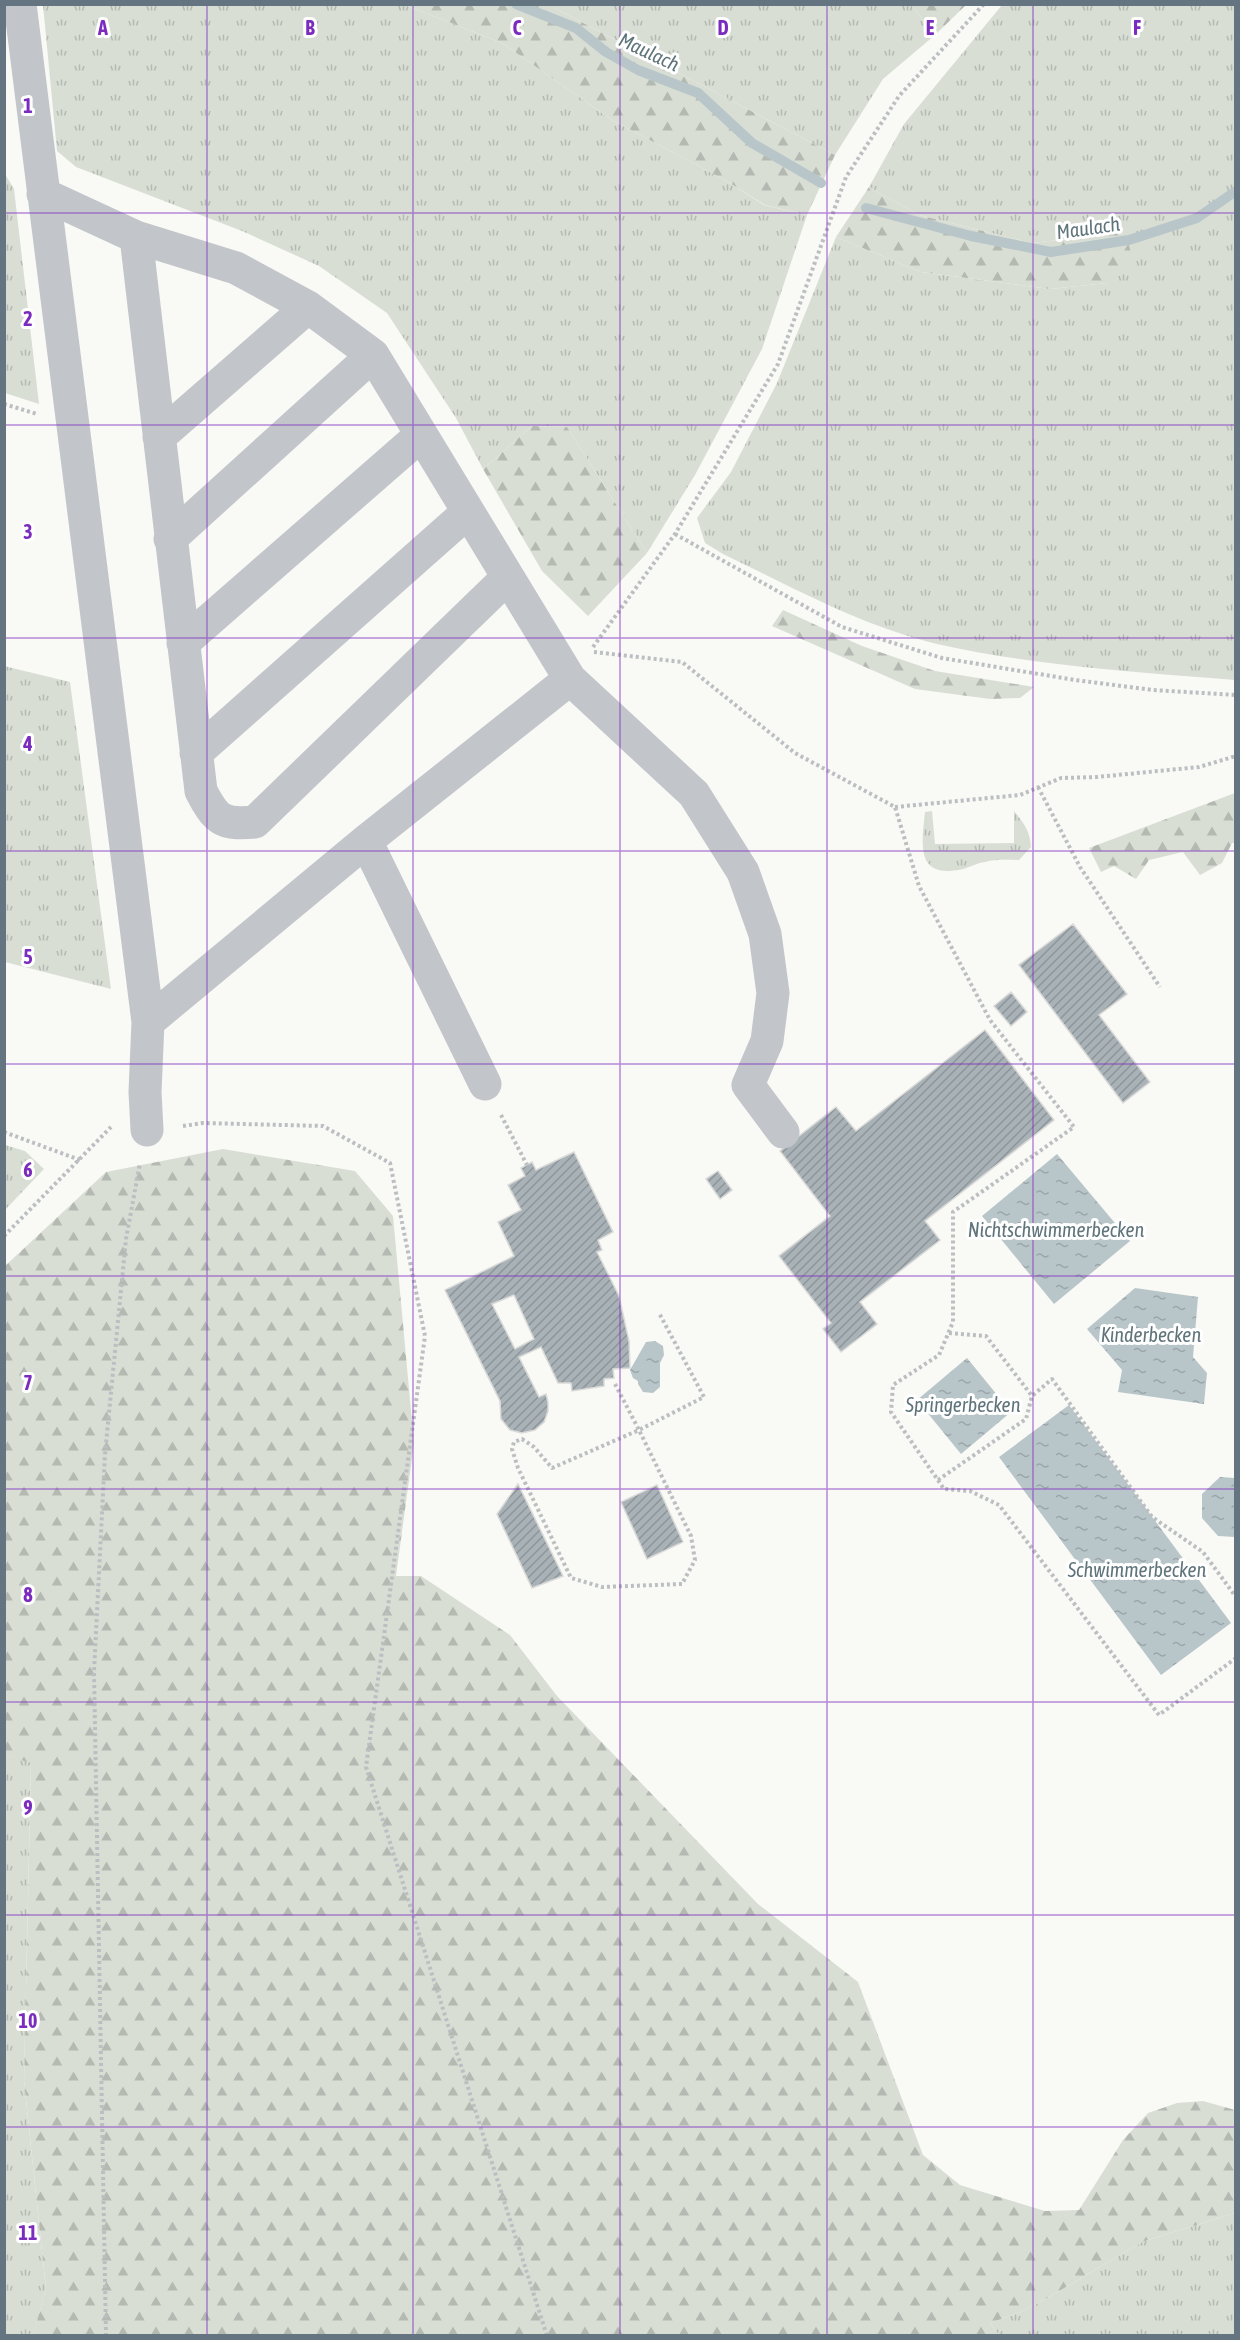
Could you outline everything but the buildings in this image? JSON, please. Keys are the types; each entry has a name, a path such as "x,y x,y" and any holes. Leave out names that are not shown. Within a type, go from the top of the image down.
{"street":[{"path":"20,4 148,1022 145,1092 147,1130"},
{"path":"43,194 136,237 236,268 308,307 373,355 570,679 694,794 743,872 765,934 773,993 767,1041 748,1085 783,1132"},
{"path":"136,237 201,791 212,813 232,824 255,822 508,577"},
{"path":"159,437 308,307"},
{"path":"170,539 373,355"},
{"path":"183,643 421,435"},
{"path":"196,753 468,512"},
{"path":"148,1022 366,841 570,679"},
{"path":"366,841 485,1084"}],"path":[{"path":"984,4 899,96 846,177 777,364 675,534 590,651 682,662 795,753 896,807 1020,795 1060,778 1097,777 1199,767 1236,756"},
{"path":"675,534 842,627 942,658 1074,680 1153,690 1236,695"},
{"path":"1038,787 1080,867 1160,987"},
{"path":"896,807 919,886 990,1020 1074,1127 953,1212 953,1322 939,1355 893,1385 891,1412 944,1489 970,1491 999,1505 1159,1715 1236,1658"},
{"path":"485,1084 526,1165"},
{"path":"4,1236 145,1092"},
{"path":"202,1124 323,1126 390,1163 425,1336 366,1767 547,2336"},
{"path":"106,2336 94,1672 105,1454 126,1239 147,1130"},
{"path":"4,1132 80,1160"},
{"path":"615,1384 639,1430 691,1536 695,1560 682,1584 602,1587 571,1578 518,1468 512,1449 514,1442 522,1439 534,1447 552,1468 639,1430 704,1397 659,1313"},
{"path":"949,1333 986,1336 1032,1396"},
{"path":"938,1480 1026,1419 1032,1396 1052,1379 1152,1516 1203,1552 1236,1597"}],"green space":[{"path":"43,5 405,5 502,43 612,120 725,180 764,205 807,215 762,349 695,475 647,553 567,427 532,426 483,469 456,418 387,313 319,266 242,231 76,167 57,151"},
{"path":"405,5 549,5 835,155 807,215 765,205 725,180 612,120 502,43"},
{"path":"549,5 911,5 935,35 883,79 835,155"},
{"path":"911,5 966,5 935,35"},
{"path":"1002,5 1235,5 1235,680 1048,663 937,644 854,616 723,554 705,543 697,518 731,472 777,383 836,237 921,272 1050,289 1107,283 1125,233 1031,243 919,215 869,187 904,124"},
{"path":"5,174 14,189 39,404 5,393"},
{"path":"869,187 919,215 1031,243 1125,233 1134,262 1107,283 1050,289 921,272 836,237"},
{"path":"532,426 567,427 647,553 588,616 542,571 483,469"},
{"path":"783,610 862,646 935,671 1034,687 1020,698 990,699 915,689 772,626"},
{"path":"4,666 70,682 111,989 5,962"},
{"path":"1235,793 1235,843 1232,843 1222,863 1200,875 1183,852 1149,860 1136,879 1114,866 1101,872 1089,848"},
{"path":"932,811 935,844 1014,843 1014,811 1026,828 1031,847 1019,860 989,861 958,870 944,871 934,868 924,855 923,845 925,812"},
{"path":"5,1145 25,1151 44,1169 5,1210"},
{"path":"223,1149 355,1171 393,1216 414,1443 396,1576 421,1576 510,1635 557,1696 758,1904 858,1982 923,2155 960,2185 1045,2211 1079,2210 1123,2140 1148,2113 1177,2103 1203,2101 1235,2110 1235,2213 1142,2242 1044,2300 1021,2312 990,2323 999,2335 33,2335 46,2289 24,2081 31,1763 4,1755 5,1266 106,1172"},
{"path":"4,1755 31,1762 24,2081 46,2289 33,2336 4,2335"},
{"path":"1235,2213 1235,2335 999,2335 990,2323 1021,2312 1044,2300 1142,2242"}],"water":[{"name":"Nichtschwimmerbecken","path":"1057,1154 1130,1241 1054,1304 982,1216"},
{"name":"Kinderbecken","path":"1135,1288 1198,1297 1193,1357 1207,1373 1204,1404 1118,1392 1122,1370 1087,1329"},
{"path":"655,1341 663,1346 664,1355 660,1363 660,1387 653,1393 643,1392 630,1370 646,1342"},
{"name":"Springerbecken","path":"967,1358 1011,1412 961,1454 917,1400"},
{"name":"Schwimmerbecken","path":"1069,1405 1231,1623 1161,1675 999,1457"},
{"path":"1220,1477 1235,1478 1235,1537 1218,1536 1202,1518 1202,1494"}],"waterway":[{"name":"Maulach","path":"516,4 576,28 606,52 638,70 698,93 752,143 821,183"},
{"name":"Maulach","path":"866,208 971,236 1051,252 1129,240 1197,218 1236,191"}]}
